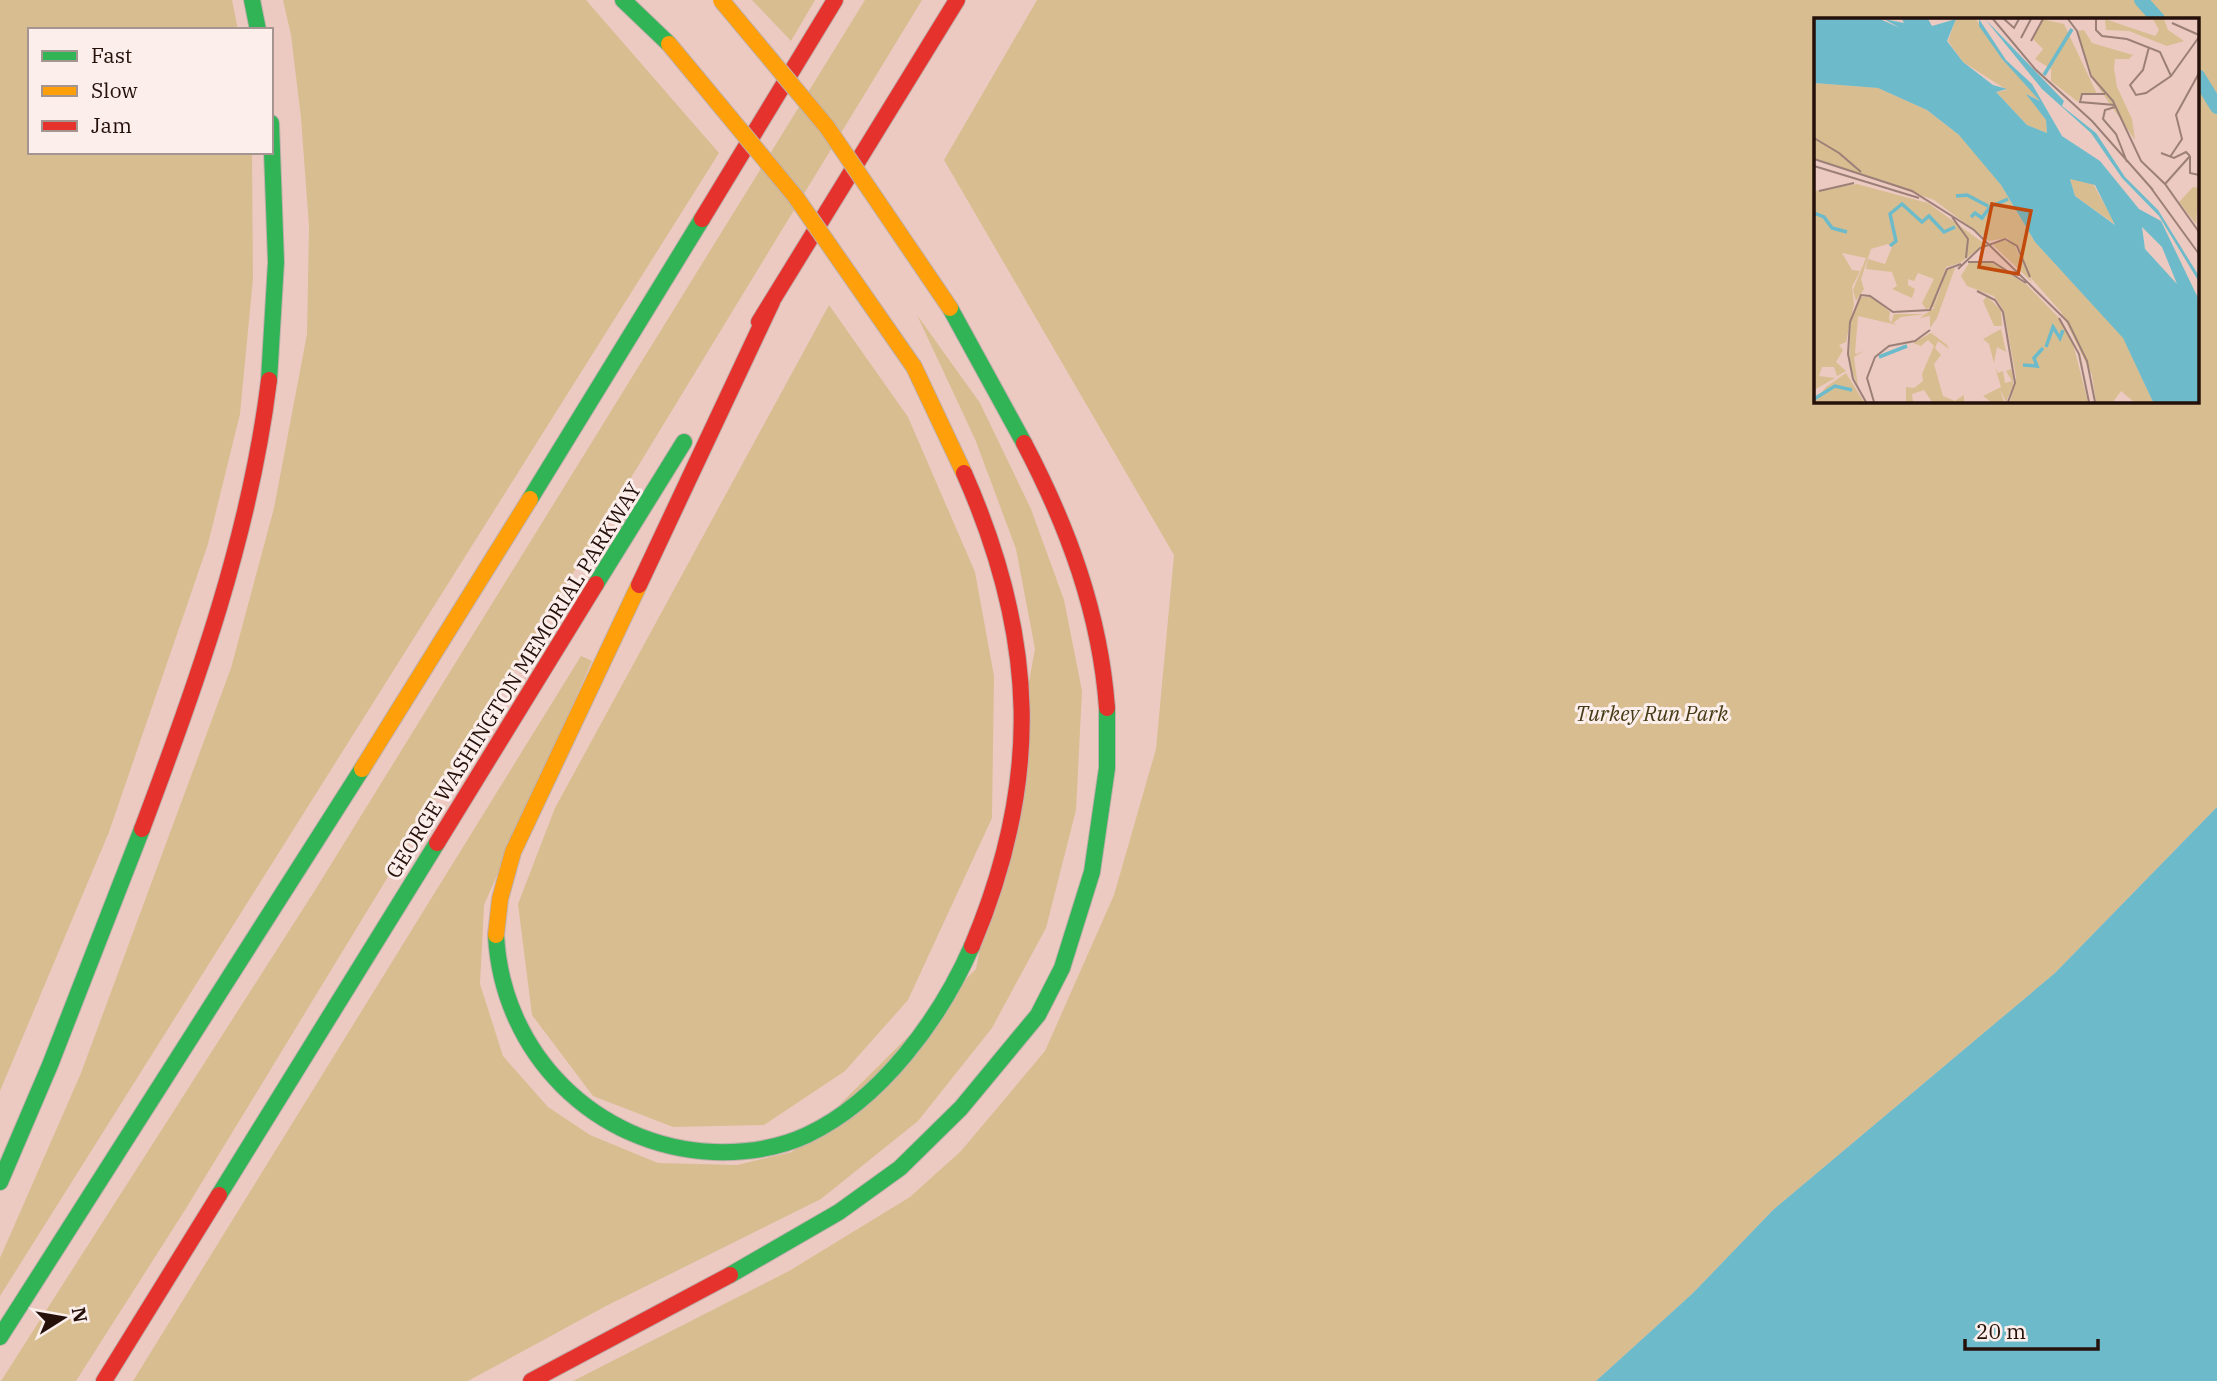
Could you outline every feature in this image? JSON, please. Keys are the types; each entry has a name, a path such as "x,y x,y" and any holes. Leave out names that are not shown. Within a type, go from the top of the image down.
{"highway":[{"path":"252,0 258,28"},
{"path":"623,0 669,44 795,196 915,367 982,515 1010,605 1022,678 1024,751 1016,821 998,888 971,954 931,1021 869,1094 832,1122 788,1143 737,1153 685,1151 632,1138 588,1113 552,1081 521,1036 502,981 496,947 499,900 513,852 772,302"},
{"path":"531,1381 807,1233 883,1182 945,1130 1042,1010 1074,934 1096,856 1107,776 1106,691 1096,623 1061,522 1015,424 950,308 827,127 720,0"},
{"path":"0,1337 260,933 835,0"},
{"name":"GEORGE WASHINGTON MEMORIAL PARKWAY","path":"104,1381 957,0"},
{"path":"0,1182 40,1093 187,712 236,548 259,447 273,345 277,231 273,154"}],"green space":[{"path":"0,0 232,0 238,28 28,28 28,154 252,154 253,279 240,414 208,544 109,832 0,1091"},
{"path":"283,0 586,0 719,153 0,1296 0,1258 81,1073 231,668 274,508 307,334 309,226 301,118 291,35"},
{"path":"752,0 815,0 791,41"},
{"path":"865,0 922,0 185,1210 76,1381 1,1381 317,887"},
{"name":"Turkey Run Park","path":"1037,0 2217,0 2217,807 2055,973 1773,1210 1693,1293 1596,1381 573,1381 789,1271 910,1197 961,1151 1045,1051 1114,895 1156,749 1174,555 944,160"},
{"path":"829,305 908,417 975,572 994,676 992,818 908,1000 845,1071 764,1125 673,1127 593,1096 532,1015 518,904 555,808"},
{"path":"917,315 980,403 1031,509 1064,600 1082,691 1076,810 1046,928 992,1028 918,1121 821,1199 606,1306 468,1381 133,1381 581,656 592,661 484,905 480,984 503,1056 548,1107 590,1135 658,1163 737,1165 792,1152 976,969 1035,649 1016,549 975,439"}],"water":[{"path":"2217,807 2217,1381 1596,1381 1693,1293 1773,1210 2055,973"}],"waterway":[{"path":"2141,0 2157,18"},
{"path":"2200,79 2217,107"}],"traffic: fast":[{"path":"252,0 258,28"},
{"path":"623,0 669,44"},
{"path":"269,380 276,262 272,154"},
{"path":"530,499 702,219"},
{"path":"950,308 1024,443"},
{"path":"596,584 684,442"},
{"path":"730,1275 839,1212 900,1168 961,1108 1038,1015 1062,968 1092,872 1107,768 1107,708"},
{"path":"0,1337 362,769"},
{"path":"0,1182 50,1065 142,829"},
{"path":"219,1195 437,843"},
{"path":"496,935 502,978 516,1018 536,1055 563,1086 595,1113 631,1133 671,1146 714,1152 762,1149 796,1140 834,1120 860,1101 905,1055 925,1029 959,974 972,946"}],"traffic: slow":[{"path":"721,0 827,127 950,308"},
{"path":"669,44 795,196 914,367"},
{"path":"914,367 964,473"},
{"path":"362,769 530,499"},
{"path":"496,935 500,899 513,852 639,585"}],"traffic: jam":[{"path":"702,219 835,0"},
{"path":"759,322 957,0"},
{"path":"639,585 772,302"},
{"path":"142,829 201,664 235,552 249,495 269,380"},
{"path":"1024,443 1055,506 1079,571 1097,638 1107,708"},
{"path":"964,473 988,534 1006,593 1017,651 1022,709 1019,767 1011,825 995,885 972,946"},
{"path":"437,843 596,584"},
{"path":"104,1381 219,1195"},
{"path":"531,1381 730,1275"}]}
